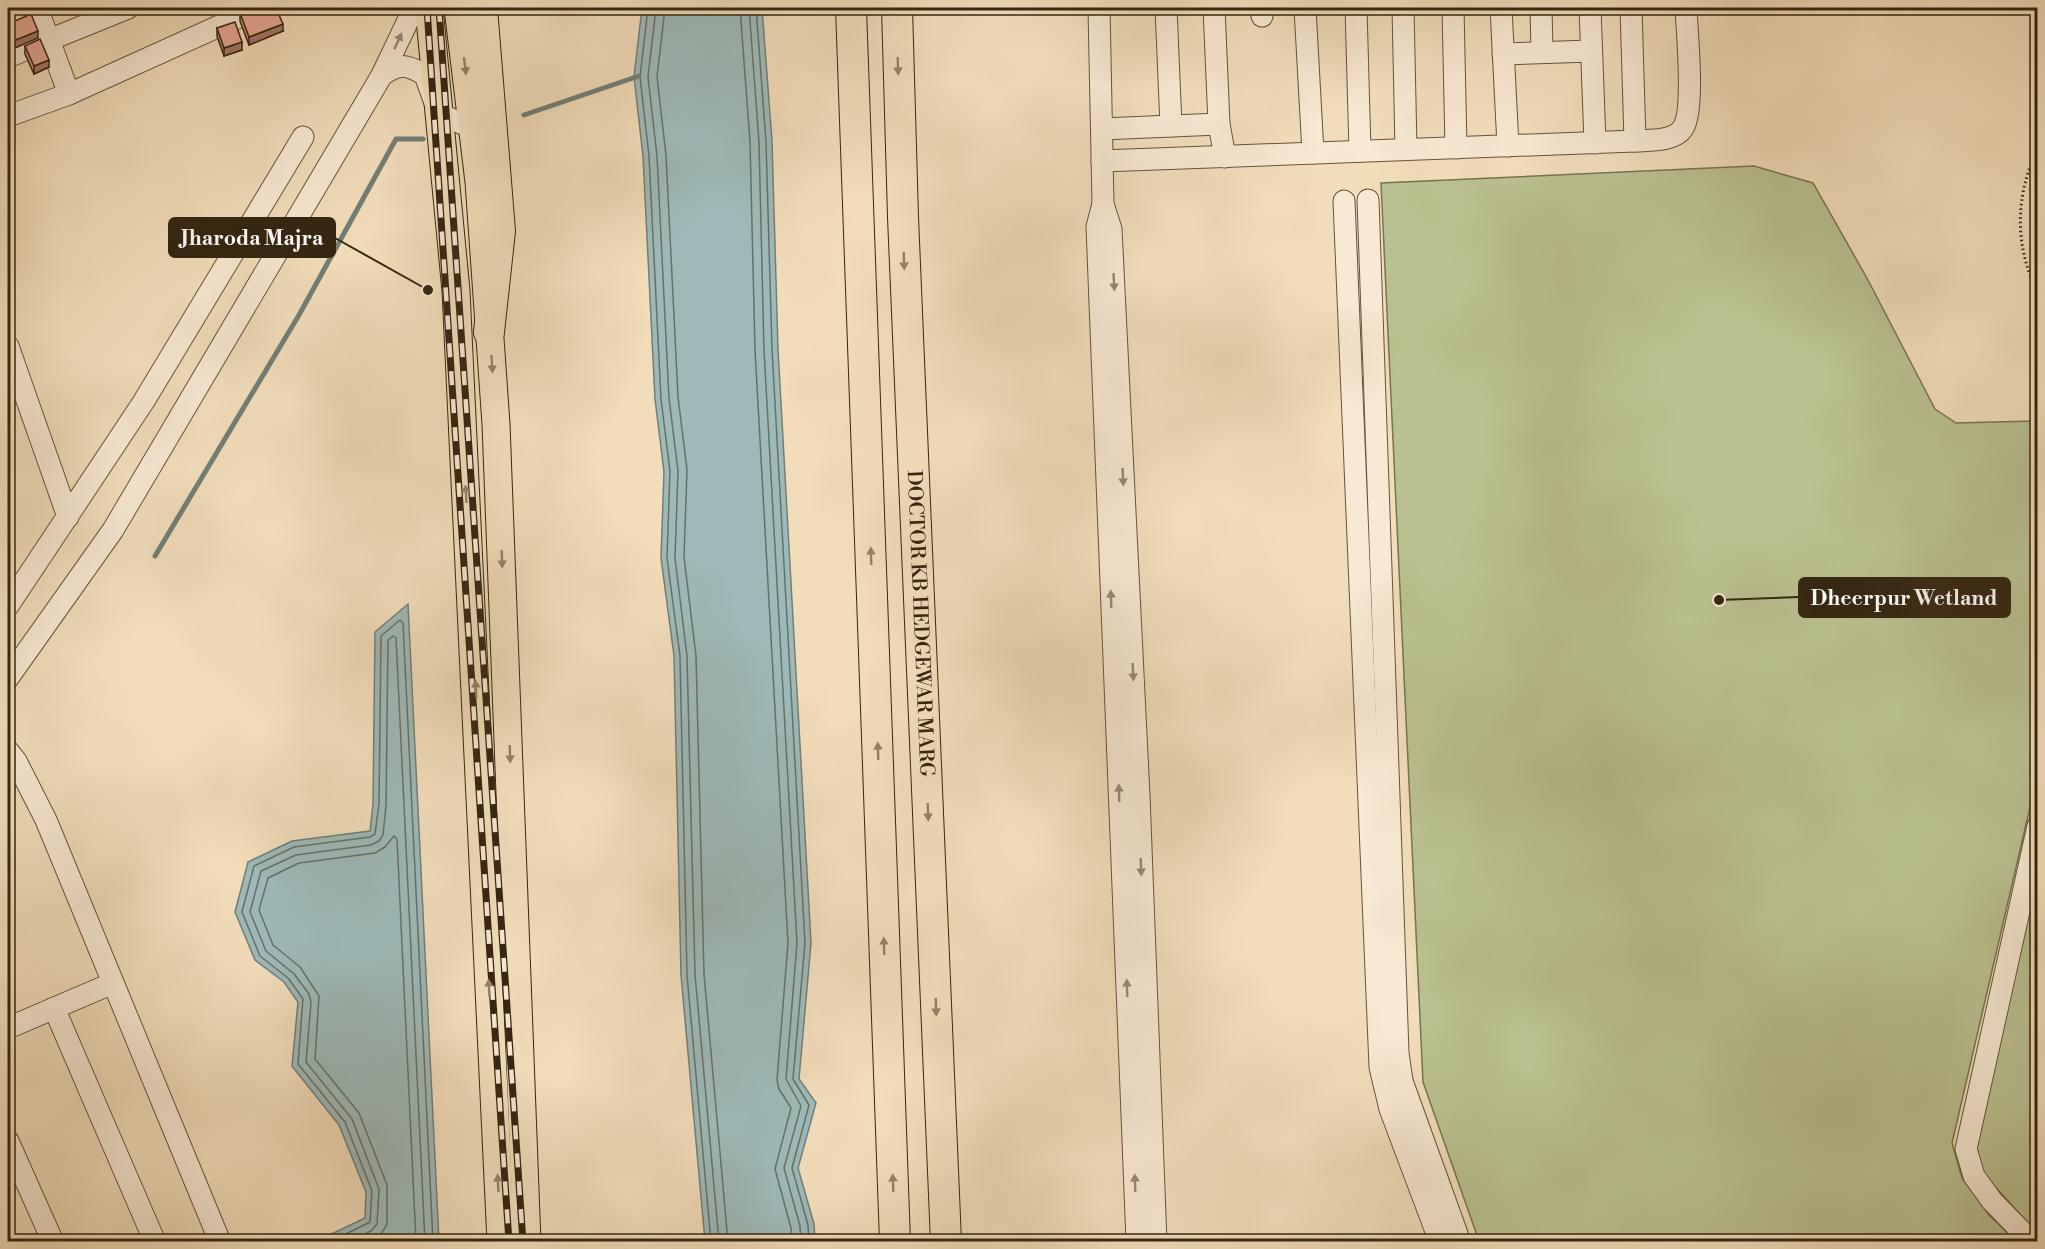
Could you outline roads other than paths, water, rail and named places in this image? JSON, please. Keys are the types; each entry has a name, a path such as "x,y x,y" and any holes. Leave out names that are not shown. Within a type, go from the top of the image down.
{"highway":[{"path":"482,8 500,231 489,332"},
{"path":"851,8 895,1242"},
{"name":"DOCTOR KB HEDGEWAR MARG","path":"897,8 903,229 946,1242"}],"main road":[{"path":"429,8 456,291 501,1242"},
{"path":"458,8 479,182 496,424 527,1242"}],"street":[{"path":"37,8 69,94"},
{"path":"8,57 128,8"},
{"path":"8,116 69,94 259,8"},
{"path":"8,678 113,530 382,75 414,8"},
{"path":"1099,8 1103,204 1111,229 1112,241 1139,795 1156,1242"},
{"path":"1166,8 1171,126"},
{"path":"1214,8 1219,124 1225,157"},
{"path":"1305,8 1313,153"},
{"path":"1356,8 1360,151"},
{"path":"1403,8 1406,149"},
{"path":"1453,8 1456,148"},
{"path":"1500,8 1508,146"},
{"path":"1541,8 1542,52"},
{"path":"1590,8 1594,142"},
{"path":"1631,8 1635,141"},
{"path":"1102,161 1635,141 1671,137 1683,129 1689,109 1686,8"},
{"path":"1503,54 1592,51"},
{"path":"382,75 396,66 411,67 425,75 439,114 473,128"},
{"path":"1102,129 1219,124"},
{"path":"8,606 144,401 303,137"},
{"path":"1368,200 1398,1053 1402,1081 1460,1242"},
{"path":"1344,201 1380,1067 1390,1108 1440,1242"},
{"path":"1103,204 1096,227 1137,1242"},
{"path":"8,346 68,517"},
{"path":"11,755 46,820 220,1242"},
{"path":"2032,1242 1992,1201 1974,1176 1966,1149 2037,826"},
{"path":"8,1028 113,983"},
{"path":"54,1008 155,1242"},
{"path":"8,1141 53,1242"}],"water":[{"path":"642,8 762,8 772,141 778,349 811,943 799,1079 816,1103 798,1168 814,1224 815,1241 705,1241 681,975 674,656 661,558 664,472 655,399 643,156 634,77"},
{"path":"408,604 439,1241 317,1241 365,1218 366,1192 339,1125 292,1066 298,1002 284,982 255,960 235,912 248,862 292,841 370,831 373,804 375,632"}],"waterway":[{"path":"524,115 639,76"},
{"path":"155,556 299,315 396,139 423,139"}],"railway":[{"path":"427,8 509,1242"},
{"path":"439,8 523,1242"}],"place":[{"name":"Jharoda Majra","path":"428,290"},
{"name":"Dheerpur Wetland","path":"1719,600"}]}
